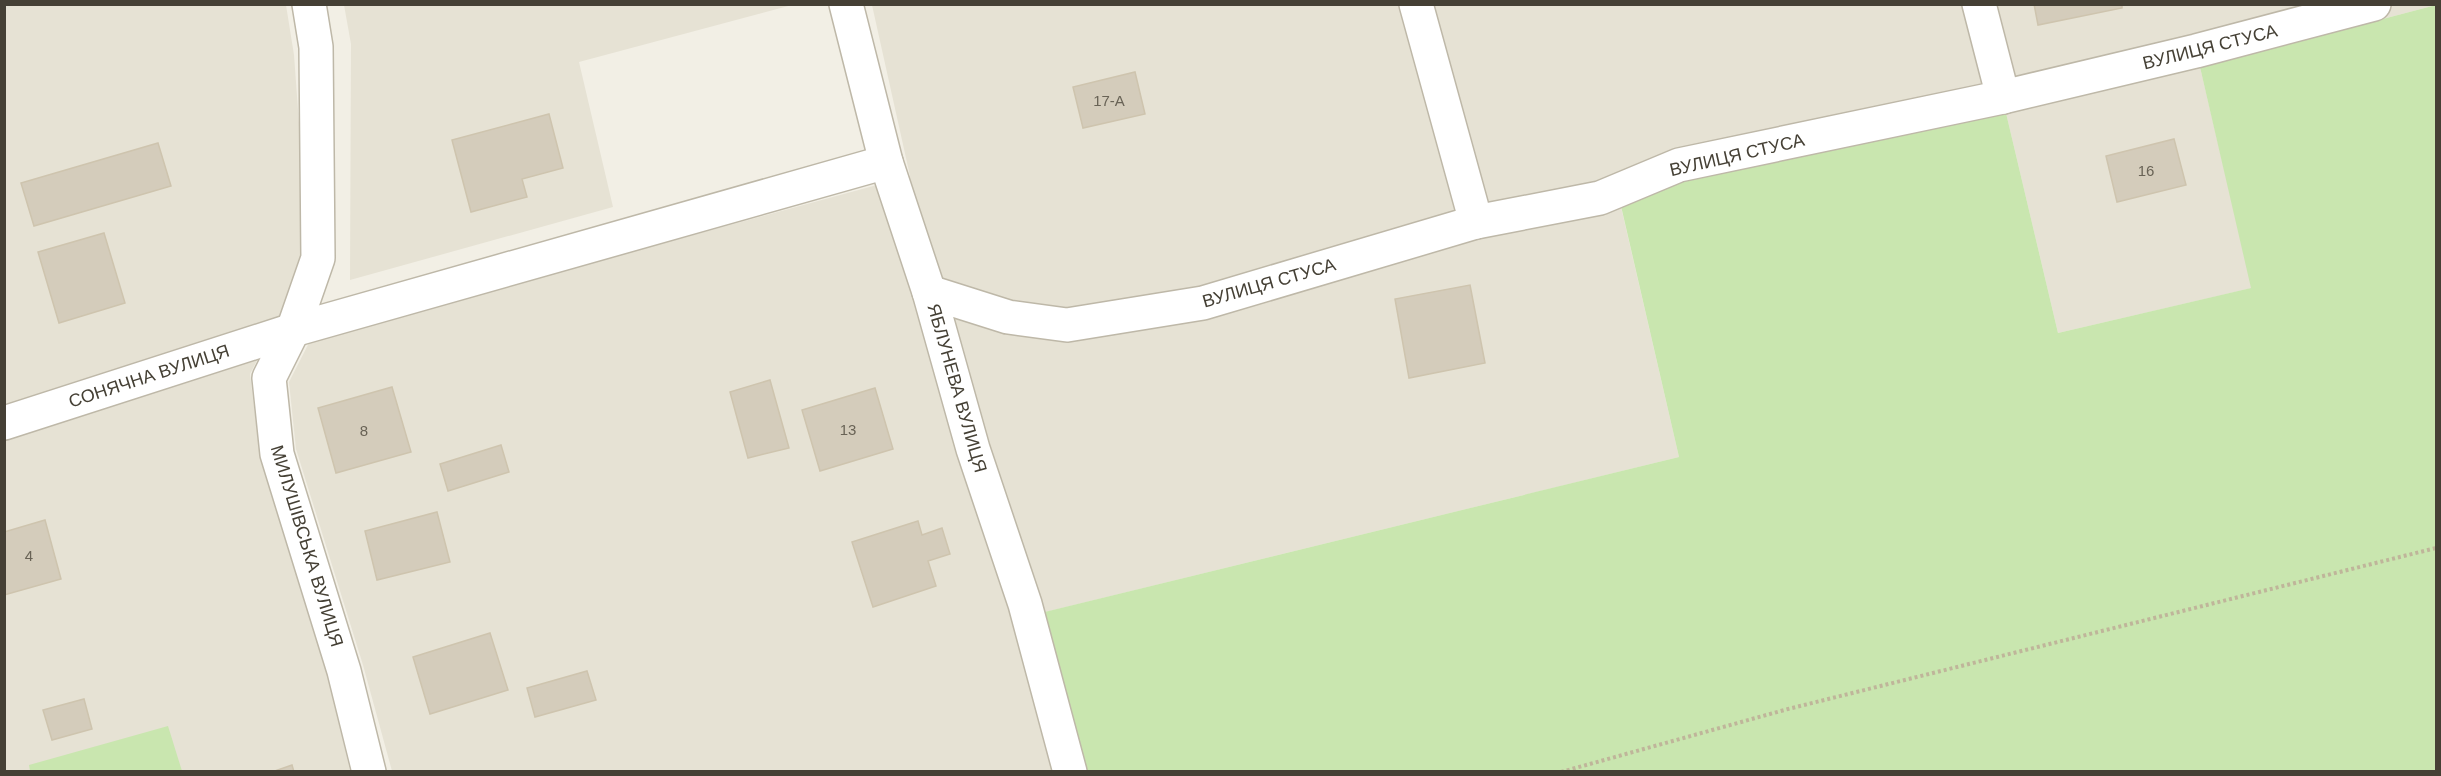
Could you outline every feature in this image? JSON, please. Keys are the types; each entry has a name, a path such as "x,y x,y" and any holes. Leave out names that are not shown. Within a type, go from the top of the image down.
{"street":[{"name":"МИЛУШІВСЬКА ВУЛИЦЯ","path":"309,4 316,47 318,258 293,330 268,378 277,454 344,671 369,771"},
{"name":"ЯБЛУНЕВА ВУЛИЦЯ","path":"846,4 886,162 929,292 973,449 1025,604 1070,771"},
{"path":"1416,4 1476,222"},
{"path":"1979,4 2003,97"},
{"name":"ВУЛИЦЯ СТУСА","path":"929,292 1008,318 1068,325 1203,303 1476,222 1600,198 1679,165 2003,97 2196,51 2374,4"},
{"name":"СОНЯЧНА ВУЛИЦЯ","path":"4,423 293,330 886,162"}],"path":[{"path":"1561,771 1788,709 2436,548"}],"shaded area":[{"path":"5,5 286,5 294,55 309,260 250,374 260,457 328,676 350,771 5,772"},
{"path":"344,5 792,5 579,62 613,207 350,280 351,44"},
{"path":"872,5 2436,5 2200,67 2252,288 2058,333 2006,113 1621,207 1679,457 1021,618 1054,771 392,771 363,665 296,449 289,382 311,339 910,176"}],"green space":[{"path":"2436,5 2436,771 1054,771 1020,618 1679,457 1621,206 1683,179 2006,113 2058,333 2251,288 2200,67"},
{"path":"168,726 182,771 30,771 29,765"}],"building":[{"path":"2034,4 2122,4 2122,8 2038,25"},
{"path":"1135,72 1145,114 1083,128 1073,87"},
{"path":"549,114 563,168 522,179 527,197 471,212 452,140"},
{"path":"2174,139 2186,185 2117,202 2106,156"},
{"path":"158,143 171,186 34,226 21,183"},
{"path":"104,233 125,303 59,323 38,252"},
{"path":"1470,285 1485,363 1409,378 1395,299"},
{"path":"770,380 789,448 748,458 730,392"},
{"path":"392,387 411,452 336,473 318,408"},
{"path":"875,388 893,449 820,471 802,410"},
{"path":"501,445 509,472 448,491 440,464"},
{"path":"437,512 450,562 377,580 365,531"},
{"path":"45,520 61,579 4,595 4,532"},
{"path":"918,521 922,535 942,528 950,554 928,561 936,586 873,607 852,542"},
{"path":"490,633 508,690 430,714 413,657"},
{"path":"587,671 596,700 535,717 527,688"},
{"path":"84,699 92,729 52,740 43,710"},
{"path":"292,765 294,772 272,772"}]}
